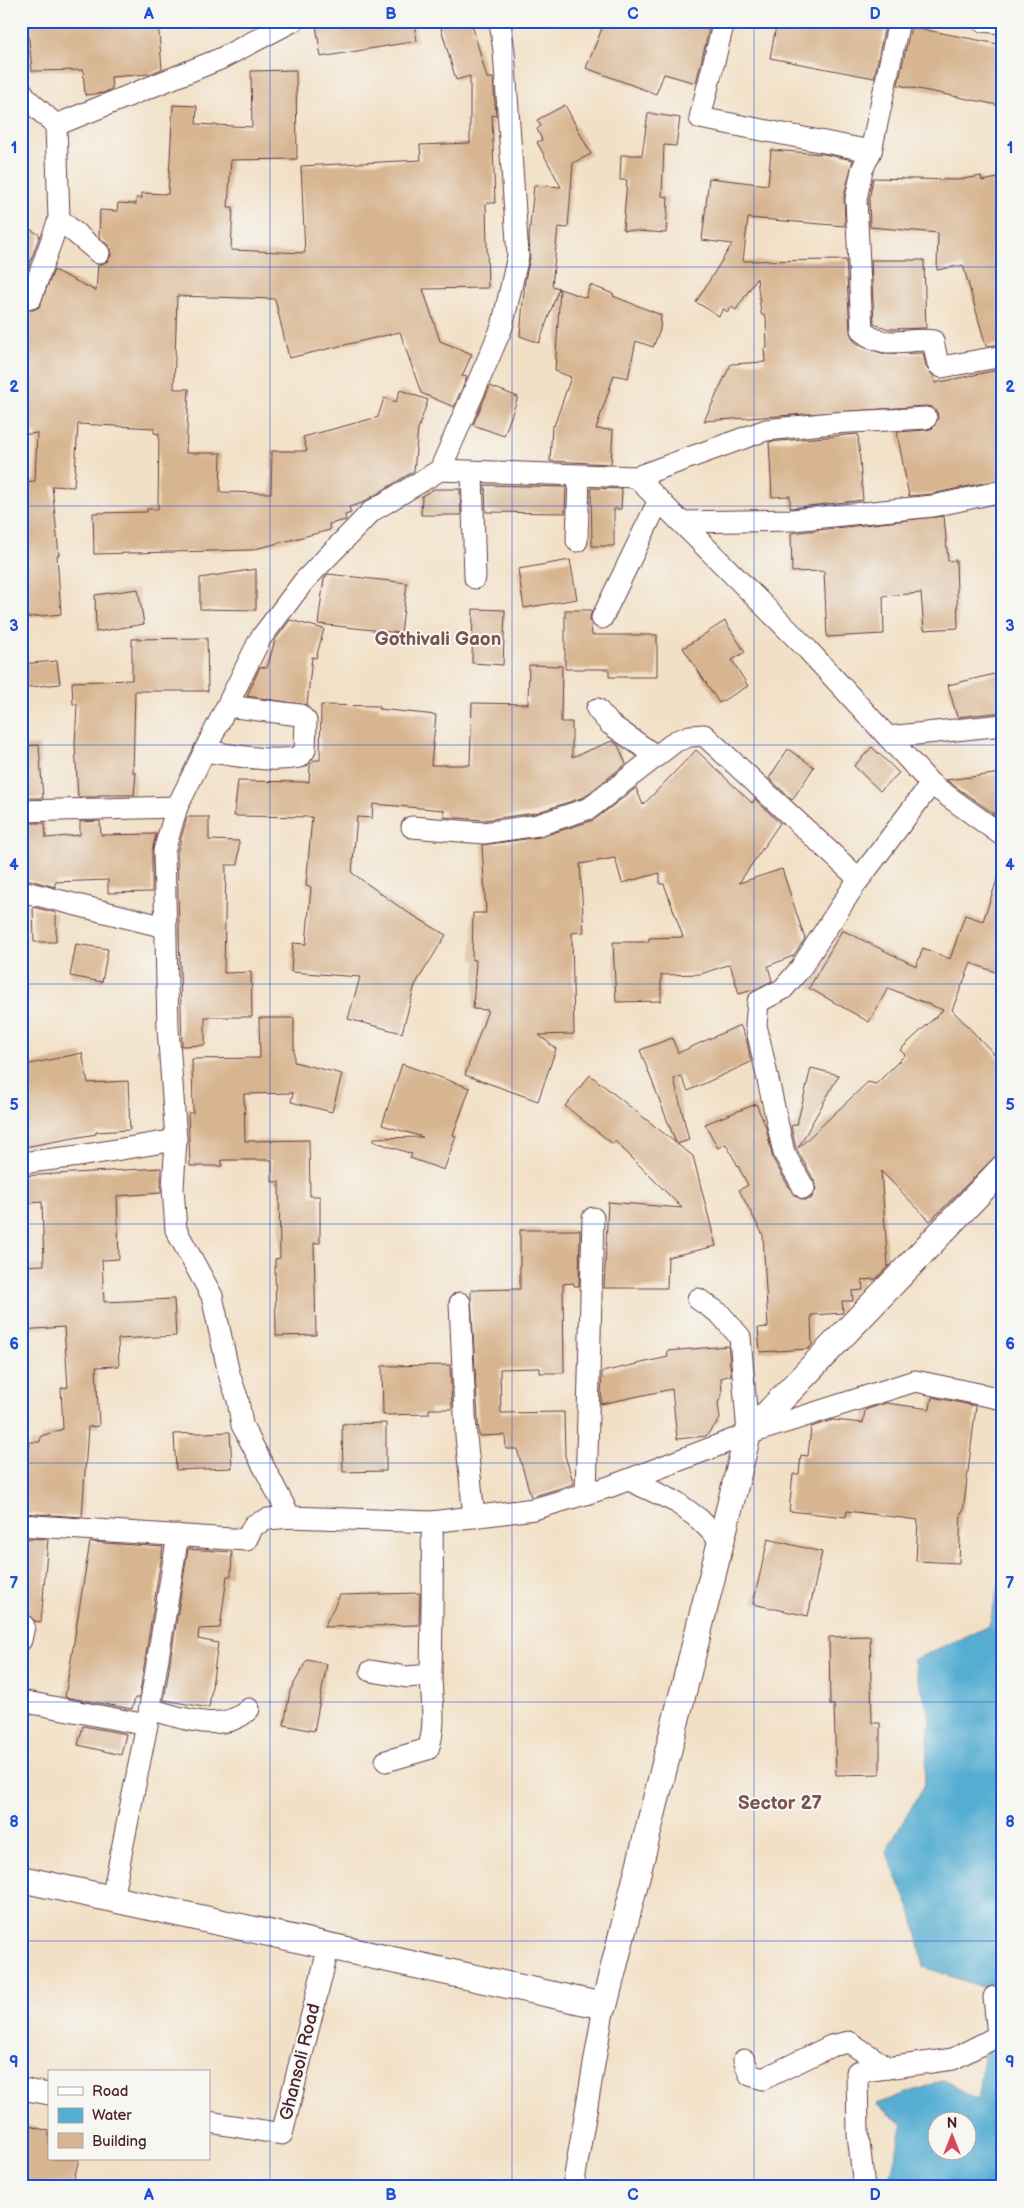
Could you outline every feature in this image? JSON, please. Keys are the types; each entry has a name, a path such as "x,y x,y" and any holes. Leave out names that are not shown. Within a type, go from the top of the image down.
{"street":[{"path":"56,125 220,59 293,21"},
{"path":"440,470 502,327 518,256 505,62 500,21"},
{"path":"724,21 700,118 871,151"},
{"path":"899,21 871,151 862,170 856,199 862,331 872,339 884,342 933,341 938,364 942,367 1003,356"},
{"path":"982,21 1003,23"},
{"path":"21,90 27,99 56,125 59,219 31,298"},
{"path":"59,219 99,253"},
{"path":"290,1517 242,1425 238,1400 229,1374 212,1296 176,1230 173,1188 176,1140 168,1028 164,851 177,807 260,639 304,581 372,511 440,470 636,477 766,430 832,423 926,418"},
{"path":"472,472 475,578"},
{"path":"577,541 579,476"},
{"path":"636,477 808,650 931,784 1003,836"},
{"path":"681,522 792,520 933,506 1003,491"},
{"path":"602,618 659,500"},
{"path":"204,751 270,759 287,759 300,757 305,750 306,721 300,715 227,706"},
{"path":"597,708 610,724 656,756"},
{"path":"888,737 1003,725"},
{"path":"412,827 484,833 538,825 590,808 676,741 690,736 704,736 859,879"},
{"path":"804,1188 784,1153 756,1025 758,1002 783,989 800,969 859,879 931,784"},
{"path":"21,811 177,807"},
{"path":"21,891 165,927"},
{"path":"21,1163 79,1156 176,1140"},
{"path":"748,1434 1003,1168"},
{"path":"586,1494 593,1218"},
{"path":"573,2187 604,2006 748,1434 740,1337 720,1314 698,1299"},
{"path":"460,1303 466,1436 474,1516"},
{"path":"21,1525 246,1540 254,1525 268,1519 290,1517 432,1522 534,1509 629,1480 748,1434 915,1381 1003,1399"},
{"path":"629,1480 676,1502 699,1519 721,1541"},
{"path":"386,1761 428,1749 433,1736 431,1675 433,1600 432,1522"},
{"path":"112,1899 148,1717 178,1536"},
{"path":"371,1671 407,1677 431,1675"},
{"path":"21,1702 209,1722 226,1722 243,1716 249,1709"},
{"path":"21,1879 604,2006"},
{"name":"Ghansoli Road","path":"210,2122 282,2134 329,1946"},
{"path":"864,2187 858,2134 857,2072 953,2060 998,2036 994,1997"},
{"path":"744,2060 750,2075 763,2079 831,2046 849,2042 888,2068"},
{"path":"21,2089 48,2094"}],"water":[{"path":"1003,1568 1003,1994 924,1967 913,1916 886,1851 924,1786 930,1718 913,1660 989,1626"},
{"path":"985,2049 1003,2051 1003,2187 891,2187 889,2182 903,2124 876,2104 944,2080 978,2100"}],"building":[{"path":"27,21 158,21 162,69 149,74 111,77 112,89 103,93 85,95 83,70 32,71"},
{"path":"339,21 414,21 417,41 321,57 316,25"},
{"path":"439,21 471,21 487,78 493,78 496,116 492,115 495,203 486,203 488,288 423,289 440,341 472,354 462,376 467,377 454,407 421,393 400,332 289,358 275,299 177,296 174,389 189,389 186,453 221,453 220,492 271,493 272,451 307,451 303,437 378,417 384,398 396,402 400,390 428,400 418,429 414,471 362,503 349,507 351,513 345,515 346,520 329,524 330,530 251,550 94,554 93,513 147,512 147,509 158,509 159,434 154,433 154,428 78,424 74,487 52,486 59,555 57,555 61,614 21,618 21,482 35,481 37,433 21,435 21,306 26,310 33,310 39,307 54,270 96,291 98,265 108,261 111,255 111,248 99,237 100,210 117,211 118,203 136,204 136,198 142,198 142,193 168,194 173,105 197,106 196,124 252,127 251,71 296,70 297,159 231,160 228,207 233,207 231,250 305,253 301,166 421,160 420,145 470,143 470,76 456,80"},
{"path":"605,21 711,21 696,83 664,74 656,94 586,68"},
{"path":"777,21 886,21 874,78 770,58"},
{"path":"911,27 1003,45 1003,106 898,85"},
{"path":"565,105 591,154 573,163 568,228 558,227 552,286 559,288 539,343 520,336 525,280 530,258 529,237 534,185 561,187 537,142 542,140 537,129 541,126 537,120"},
{"path":"648,113 680,118 676,146 664,145 662,196 668,197 666,233 623,230 627,180 620,180 621,155 642,155"},
{"path":"771,150 823,154 853,160 844,197 845,226 748,218 743,261 846,260 850,332 854,341 863,347 885,354 923,353 926,367 934,377 935,383 1003,369 1003,479 931,494 909,496 897,432 933,428 938,418 937,412 932,407 704,421 731,364 765,362 764,348 767,348 766,317 761,314 757,278 736,310 731,307 728,312 723,309 719,316 696,302 732,244 702,240 709,178 768,185"},
{"path":"981,176 982,181 1003,177 1003,344 986,346 963,265 937,270 938,233 870,227 869,200 873,178 957,180"},
{"path":"21,224 40,235 21,288"},
{"path":"871,260 924,260 926,328 889,329 874,324"},
{"path":"590,285 661,315 660,330 653,347 636,341 628,378 614,375 596,429 613,430 611,464 550,461 552,426 554,426 571,377 555,371 560,289 586,298"},
{"path":"490,386 518,397 504,436 473,425"},
{"path":"858,434 863,500 790,508 790,496 772,497 769,442"},
{"path":"485,485 566,487 565,513 486,512"},
{"path":"591,488 622,489 621,509 614,509 614,546 592,546"},
{"path":"434,489 460,489 461,515 421,515 422,496"},
{"path":"944,516 948,561 956,560 958,628 924,630 921,593 883,596 884,634 827,637 824,571 792,572 791,533"},
{"path":"570,560 577,599 524,608 518,569"},
{"path":"256,569 256,610 200,609 200,578"},
{"path":"328,574 407,583 401,633 318,624 324,579"},
{"path":"138,589 144,624 96,632 95,595"},
{"path":"473,609 505,610 503,665 472,663"},
{"path":"565,610 592,610 590,618 592,635 657,635 657,677 609,677 609,669 565,669"},
{"path":"290,620 324,629 316,658 312,657 307,705 247,696 260,667 267,668 275,640"},
{"path":"725,621 745,652 732,660 748,686 719,703 683,648"},
{"path":"207,638 208,691 135,691 133,773 136,773 134,795 78,797 75,744 77,704 73,704 72,682 132,680 132,639"},
{"path":"57,661 60,684 21,688 21,664"},
{"path":"529,665 562,666 561,722 572,722 572,757 612,741 618,745 626,764 584,797 535,813 484,820 444,817 444,810 373,804 372,818 357,817 352,873 404,910 446,935 415,985 402,1033 348,1019 360,977 291,972 293,943 306,944 311,887 306,886 312,817 234,816 238,781 309,782 310,765 314,760 320,760 321,705 379,706 379,709 436,715 431,765 470,765 472,703 528,704"},
{"path":"1003,672 1003,712 957,717 948,685"},
{"path":"39,745 43,798 24,798 22,746"},
{"path":"872,747 899,773 880,791 854,766"},
{"path":"788,749 814,767 792,800 769,778"},
{"path":"696,750 752,803 755,799 780,823 739,883 782,869 805,939 793,956 768,966 772,981 739,994 730,964 701,974 661,975 661,1001 616,1002 613,942 649,942 649,938 683,937 664,884 660,884 660,873 622,883 615,858 580,864 584,932 572,933 574,1034 539,1035 556,1049 538,1101 465,1075 488,1010 473,1009 476,960 472,960 473,913 486,913 482,845 540,837 594,820 636,788 643,805"},
{"path":"1003,773 1003,820 946,780"},
{"path":"187,817 209,817 209,840 239,841 238,865 226,865 224,973 251,972 252,1017 205,1017 205,1045 182,1046 177,853"},
{"path":"100,821 101,835 156,834 152,851 152,892 108,893 108,880 55,882 55,887 26,879 22,823 45,823 46,838 80,835 80,822"},
{"path":"999,874 1003,875 1003,960 998,973 971,963 952,1010 1003,1063 1003,1149 930,1221 881,1171 888,1266 876,1279 862,1280 863,1290 852,1291 853,1301 842,1301 843,1313 811,1315 812,1345 808,1349 760,1352 758,1328 768,1327 763,1235 739,1190 748,1185 726,1144 718,1148 705,1124 756,1104 766,1127 773,1159 793,1194 803,1200 811,1199 816,1189 815,1182 796,1148 791,1126 797,1124 811,1068 839,1075 798,1148 868,1082 876,1084 905,1055 900,1050 943,1010 888,988 869,1022 809,988 842,930 916,966 923,948 950,959 965,915 983,921"},
{"path":"33,907 56,913 56,942 34,942"},
{"path":"76,944 108,949 102,982 70,976"},
{"path":"259,1018 294,1018 294,1062 342,1074 332,1112 291,1102 293,1093 244,1094 245,1141 309,1140 310,1196 320,1196 320,1243 314,1243 316,1335 276,1336 275,1259 280,1258 279,1182 272,1182 272,1160 222,1160 222,1166 190,1166 188,1113 193,1113 192,1059 260,1058"},
{"path":"740,1025 747,1041 751,1062 688,1091 681,1076 674,1079 689,1140 677,1144 693,1156 716,1246 668,1257 667,1288 604,1288 608,1202 682,1208 615,1141 613,1144 565,1106 590,1075 676,1143 640,1050 672,1038 678,1053"},
{"path":"82,1053 88,1083 128,1081 130,1130 96,1132 96,1134 24,1147 21,1132 21,1066"},
{"path":"402,1064 470,1088 453,1135 456,1136 444,1170 410,1158 412,1154 373,1141 374,1138 423,1137 382,1125"},
{"path":"161,1168 161,1193 117,1196 119,1259 102,1260 104,1302 174,1299 176,1336 118,1339 119,1366 96,1367 99,1426 88,1427 82,1517 21,1513 23,1448 29,1448 30,1442 40,1442 41,1436 63,1429 61,1388 68,1387 64,1327 21,1330 21,1266 44,1265 42,1202 21,1204 21,1176"},
{"path":"520,1230 580,1230 579,1286 574,1286 574,1283 563,1284 564,1373 540,1373 540,1368 500,1369 501,1413 564,1412 565,1456 574,1484 531,1497 517,1449 506,1449 505,1435 479,1436 471,1298 471,1290 520,1289"},
{"path":"728,1346 731,1375 721,1378 722,1394 718,1403 720,1419 706,1436 677,1439 672,1389 601,1404 602,1372 668,1357 667,1351"},
{"path":"450,1365 452,1409 429,1409 429,1414 383,1415 382,1366"},
{"path":"932,1397 976,1406 963,1512 961,1512 959,1563 916,1561 918,1520 847,1511 846,1517 789,1511 793,1474 799,1474 801,1455 808,1456 811,1427 833,1420 863,1423 865,1410 886,1403 930,1409"},
{"path":"386,1423 386,1471 343,1472 342,1424"},
{"path":"230,1432 232,1468 176,1470 174,1434"},
{"path":"21,1538 48,1539 41,1622 35,1621 27,1614 21,1614"},
{"path":"768,1539 822,1552 808,1616 753,1604"},
{"path":"90,1542 163,1547 139,1698 135,1698 132,1709 65,1697"},
{"path":"188,1549 232,1552 231,1576 227,1576 220,1628 199,1629 198,1639 218,1643 209,1708 164,1700"},
{"path":"420,1593 419,1625 324,1627 340,1595"},
{"path":"870,1636 872,1723 880,1723 880,1774 836,1775 834,1705 830,1705 829,1637"},
{"path":"307,1660 327,1664 314,1731 284,1725 290,1691"},
{"path":"83,1726 126,1734 121,1755 78,1745"},
{"path":"21,2124 48,2131 48,2160 79,2160 72,2187 21,2187"}],"district":[{"name":"Gothivali Gaon","path":"438,639"},
{"name":"Sector 27","path":"780,1803"}]}
